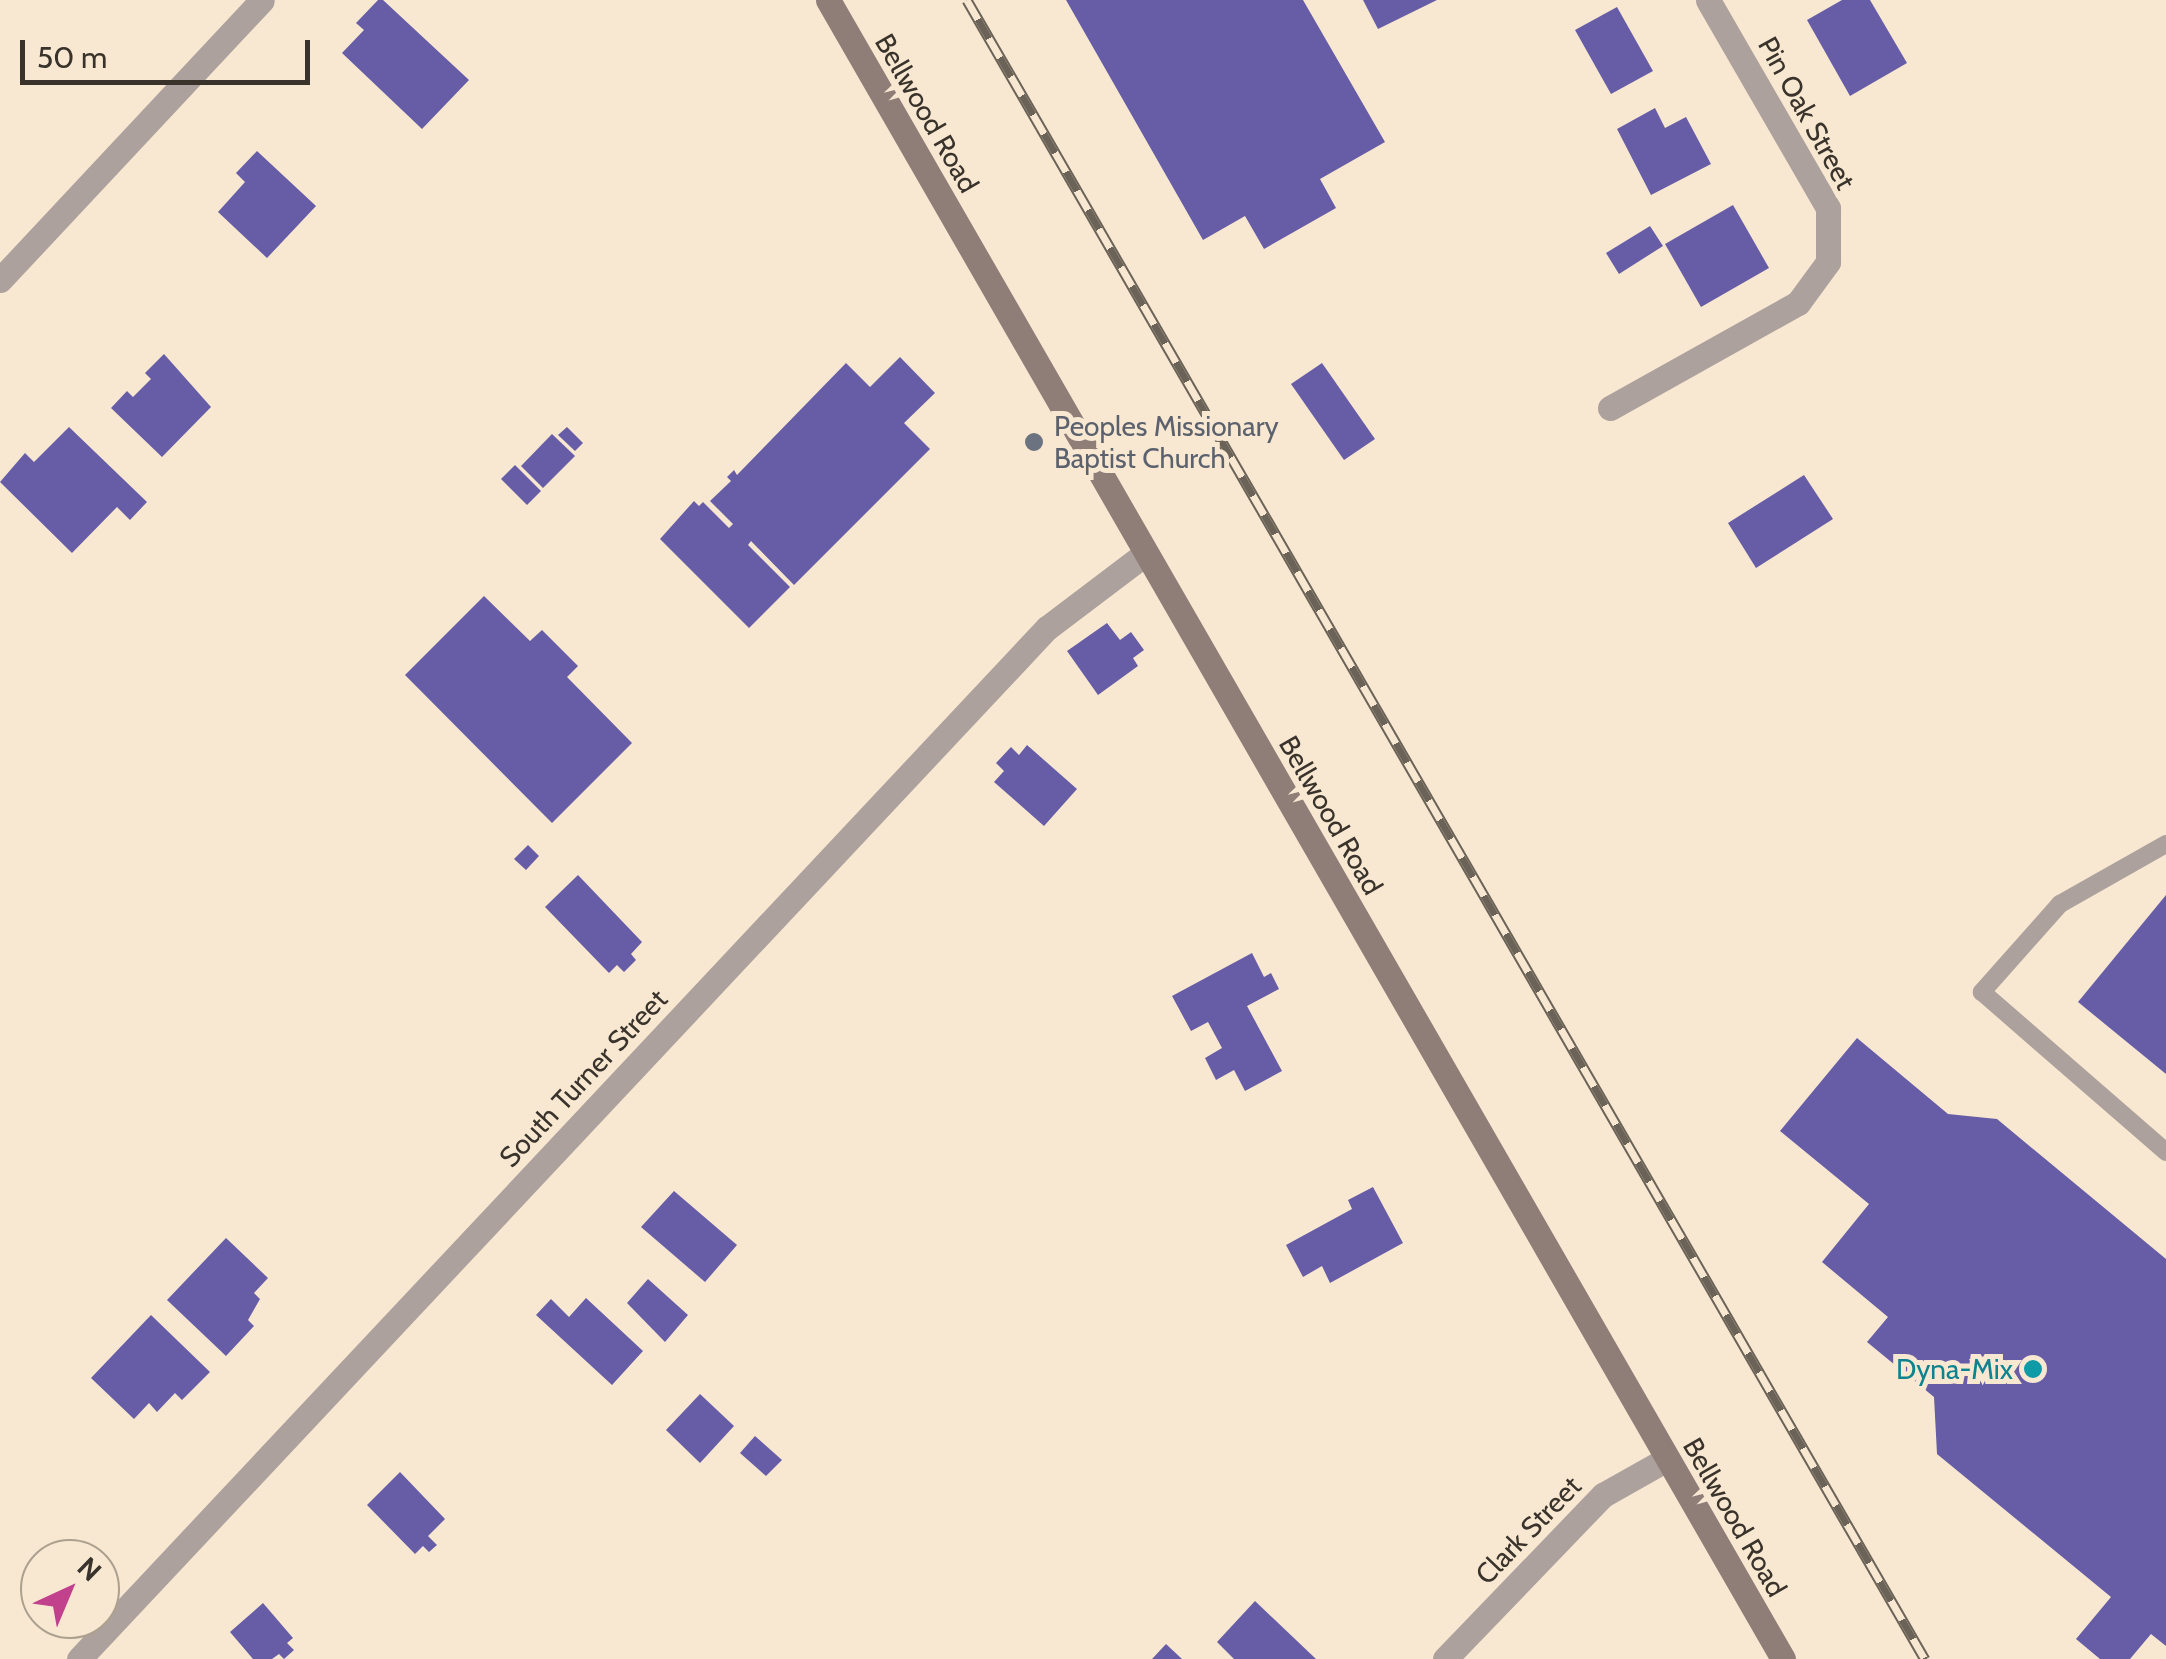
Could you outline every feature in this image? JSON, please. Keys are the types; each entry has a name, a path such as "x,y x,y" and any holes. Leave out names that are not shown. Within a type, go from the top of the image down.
{"street":[{"path":"0,280 262,0"},
{"name":"Bellwood Road","path":"828,0 1783,1659"},
{"name":"Pin Oak Street","path":"1610,408 1798,303 1828,262 1828,208 1708,0"},
{"name":"South Turner Street","path":"79,1659 1047,628 1145,554"},
{"name":"Clark Street","path":"1445,1659 1603,1494 1667,1459"}],"lane":[{"path":"2166,844 2060,904 1982,992 2166,1152"}],"building":[{"path":"378,0 383,0 469,80 422,129 342,53 364,30 356,23"},
{"path":"1066,0 1303,0 1385,142 1320,179 1336,208 1264,249 1245,216 1203,240"},
{"path":"1363,0 1437,0 1378,29"},
{"path":"1842,0 1870,0 1907,63 1850,96 1807,20"},
{"path":"1617,7 1653,71 1611,94 1575,30"},
{"path":"1655,108 1665,128 1686,117 1711,164 1651,195 1617,129"},
{"path":"257,151 316,206 267,258 218,212 245,182 236,173"},
{"path":"1733,205 1769,268 1701,307 1665,244"},
{"path":"1650,226 1663,246 1619,274 1606,253"},
{"path":"164,354 211,407 162,457 111,408 127,391 133,397 151,379 145,373"},
{"path":"900,357 935,393 904,423 930,449 794,585 751,541 748,545 790,587 749,628 660,539 694,501 699,506 703,502 729,528 733,524 710,501 731,481 727,477 734,470 737,475 846,363 870,387"},
{"path":"1322,363 1375,439 1344,460 1291,384"},
{"path":"69,427 147,502 130,520 117,507 72,553 0,482 25,453 34,462"},
{"path":"567,427 583,443 575,451 558,435"},
{"path":"552,434 575,456 543,488 521,466"},
{"path":"515,465 541,491 527,505 501,479"},
{"path":"1804,475 1833,519 1756,568 1728,523"},
{"path":"484,596 530,641 542,630 578,666 567,677 632,743 552,823 405,675"},
{"path":"1107,623 1120,640 1131,632 1144,650 1133,658 1138,666 1098,695 1067,651"},
{"path":"1027,745 1077,789 1044,826 994,782 1004,771 996,763 1011,747 1019,755"},
{"path":"528,845 539,856 526,870 514,859"},
{"path":"578,875 642,942 631,954 636,960 624,972 617,965 609,973 545,907"},
{"path":"2166,895 2166,1074 2078,1002"},
{"path":"1252,953 1264,977 1271,973 1279,989 1247,1006 1282,1071 1245,1091 1234,1070 1216,1080 1205,1058 1222,1048 1208,1022 1191,1031 1172,996"},
{"name":"Dyna-Mix","path":"1857,1038 1948,1114 1997,1119 2166,1259 2166,1646 2151,1634 2130,1659 2100,1659 2076,1639 2111,1597 1937,1454 1934,1397 1867,1342 1888,1317 1822,1262 1869,1204 1780,1131"},
{"path":"1373,1187 1403,1243 1330,1283 1322,1266 1303,1277 1286,1245 1352,1209 1348,1200"},
{"path":"674,1191 737,1245 705,1282 641,1227"},
{"path":"226,1238 268,1278 254,1293 260,1299 248,1320 254,1326 226,1356 167,1300"},
{"path":"648,1279 688,1315 665,1342 627,1303"},
{"path":"586,1298 643,1351 612,1385 536,1315 551,1299 569,1317"},
{"path":"151,1315 210,1372 182,1400 175,1393 157,1412 149,1403 134,1419 91,1378"},
{"path":"700,1394 734,1426 700,1463 666,1430"},
{"path":"755,1436 782,1460 766,1476 740,1453"},
{"path":"400,1472 445,1519 428,1536 437,1545 429,1552 423,1546 415,1554 367,1505"},
{"path":"1255,1601 1316,1659 1234,1659 1217,1642"},
{"path":"263,1603 293,1638 287,1643 294,1650 284,1659 279,1654 272,1659 253,1659 230,1632"},
{"path":"1166,1644 1182,1659 1152,1659"}],"railway":[{"path":"967,0 1925,1659"}],"place":[{"name":"Peoples Missionary Baptist Church","path":"1034,442"},
{"name":"Dyna-Mix","path":"2033,1369"}]}
